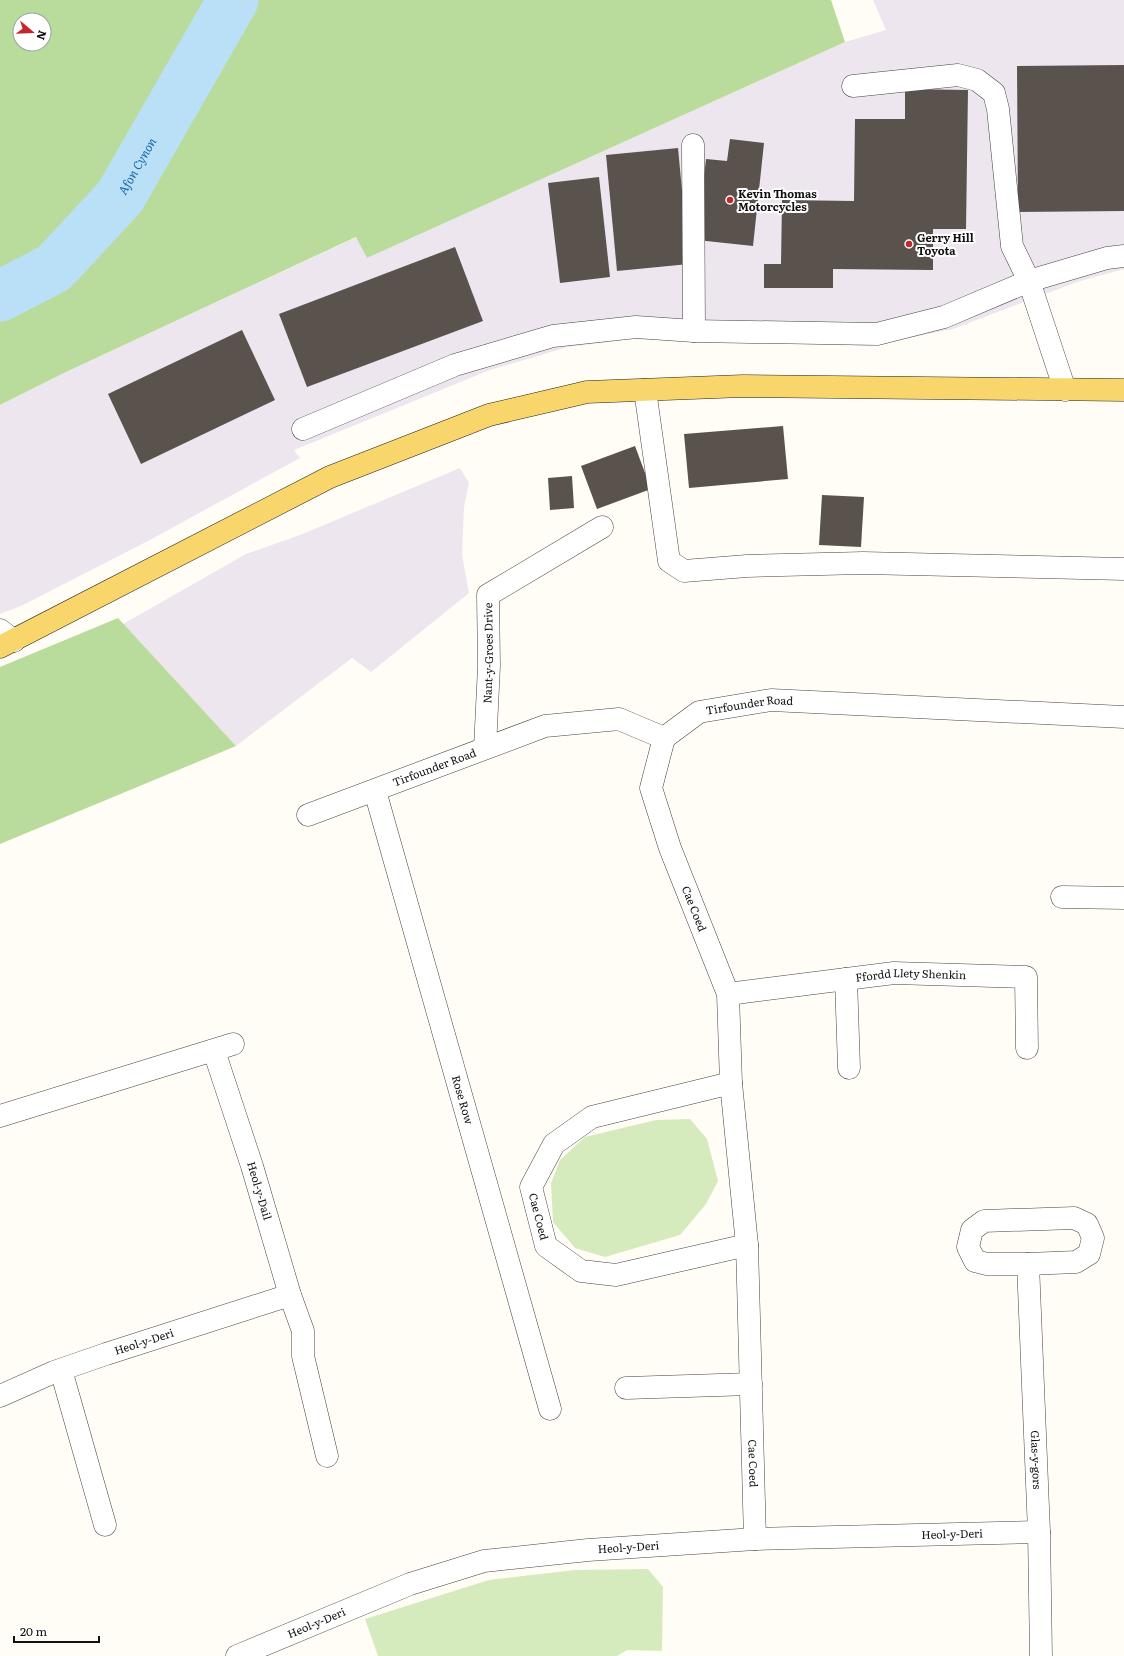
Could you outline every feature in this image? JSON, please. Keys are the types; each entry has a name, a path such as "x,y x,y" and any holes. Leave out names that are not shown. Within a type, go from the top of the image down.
{"main road":[{"path":"5,639 330,477 489,415 587,392 743,386 1124,390"}],"street":[{"path":"853,86 958,76 977,80 994,93 998,109 1012,246 1028,282 1065,390"},
{"path":"694,145 694,331"},
{"path":"303,429 455,365 553,336 636,327 694,331 877,334 944,317 1028,282 1107,258 1124,256"},
{"path":"645,390 669,561 684,571 747,566 863,563 1124,569"},
{"name":"Nant-y-Groes Drive","path":"485,748 488,666 488,596 602,527"},
{"name":"Tirfounder Road","path":"308,815 545,726 619,719 664,738 699,712 771,700 1124,717"},
{"name":"Cae Coed","path":"664,738 651,788 670,848 728,994 730,1083 747,1245 755,1539"},
{"name":"Rose Row","path":"375,791 550,1409"},
{"path":"1062,897 1124,898"},
{"name":"Ffordd Llety Shenkin","path":"728,994 894,973 1026,977 1027,1048"},
{"path":"846,979 849,1068"},
{"name":"Heol-y-Dail","path":"0,1116 224,1047 252,1166 290,1295 303,1331 303,1356 327,1456"},
{"name":"Cae Coed","path":"730,1083 592,1118 554,1144 531,1187 546,1246 581,1271 616,1275 747,1245"},
{"path":"1074,1218 1087,1224 1094,1238 1089,1254 1076,1262 1028,1264 987,1264 975,1261 968,1246 972,1230 984,1221 1074,1218"},
{"name":"Glas-y-gors","path":"1028,1264 1039,1532 1041,1656"},
{"name":"Heol-y-Deri","path":"1,1394 106,1354 290,1295"},
{"path":"61,1370 105,1525"},
{"path":"626,1388 751,1384"},
{"name":"Heol-y-Deri","path":"237,1656 410,1584 484,1561 588,1550 755,1539 1039,1532"}],"shaded area":[{"path":"873,0 1124,0 1124,269 1077,282 953,329 870,346 632,339 568,347 490,370 294,450 300,458 148,541 21,606 0,614 0,405 66,372 357,237 367,258 845,42 886,30"},
{"path":"460,468 469,483 464,507 462,555 469,593 371,672 352,658 236,746 123,624 246,554 300,535"}],"green space":[{"path":"0,0 831,0 845,42 367,258 356,237 66,372 0,405"},
{"path":"118,618 236,746 0,844 0,667"},
{"path":"690,1119 707,1139 718,1181 706,1204 680,1235 605,1257 575,1248 553,1222 551,1183 560,1160 585,1137 656,1120"},
{"path":"648,1569 663,1587 662,1651 627,1650 617,1656 378,1656 365,1619 489,1580 575,1570"}],"building":[{"path":"1124,65 1124,211 1018,212 1017,66"},
{"path":"905,89 968,90 966,229 933,229 933,270 833,269 833,288 764,288 764,264 781,264 782,200 854,201 855,119 905,119"},
{"name":"Kevin Thomas Motorcycles","path":"730,139 764,143 753,246 697,240 706,159 727,161"},
{"path":"678,148 689,264 617,271 606,155"},
{"path":"599,177 610,277 560,283 548,183"},
{"path":"455,247 483,321 307,387 279,314"},
{"path":"242,330 275,400 141,464 108,394"},
{"path":"783,426 788,479 689,488 684,434"},
{"path":"635,446 651,489 597,509 581,466"},
{"path":"572,476 574,508 550,510 548,478"},
{"path":"822,495 864,497 861,547 819,545"}],"waterway":[{"name":"Afon Cynon","path":"0,296 54,268 120,197 233,0"}],"place":[{"name":"Kevin Thomas Motorcycles","path":"730,200"},
{"name":"Gerry Hill Toyota","path":"909,244"}]}
